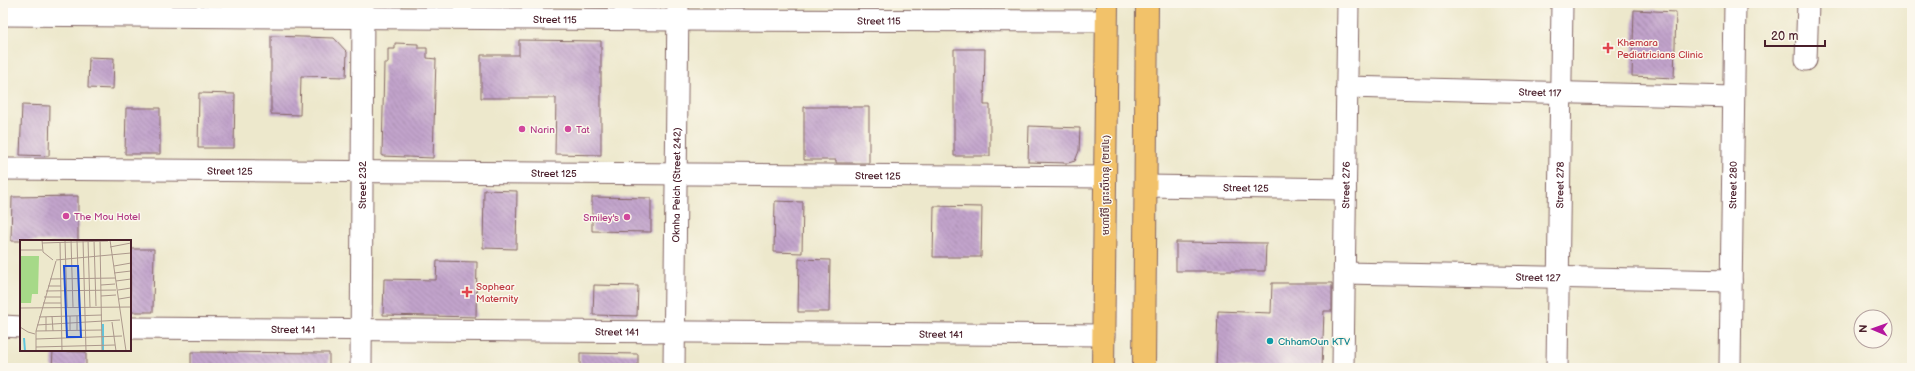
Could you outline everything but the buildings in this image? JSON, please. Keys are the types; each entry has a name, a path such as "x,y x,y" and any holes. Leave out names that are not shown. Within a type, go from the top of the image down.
{"main road":[{"path":"1144,368 1147,3"},
{"name":"មហាវិថី ព្រះសីហនុ (២៧៤)","path":"1104,368 1106,12"}],"street":[{"name":"Street 276","path":"1343,368 1348,3"},
{"name":"Street 278","path":"1557,368 1562,3"},
{"name":"Street 280","path":"1730,368 1735,3"},
{"path":"1806,60 1808,3"},
{"name":"Street 115","path":"3,15 363,10 1106,12"},
{"name":"Street 232","path":"361,368 363,10"},
{"name":"Oknha Peich (Street 242)","path":"674,368 678,12"},
{"name":"Street 117","path":"1347,87 1734,97"},
{"name":"Street 125","path":"3,169 1105,176"},
{"name":"Street 125","path":"1146,186 1346,188"},
{"name":"Street 127","path":"1344,273 1731,281"},
{"path":"3,326 20,326"},
{"name":"Street 141","path":"131,328 1104,335"}],"place":[{"name":"Khemara Pediatricians Clinic","path":"1608,48"},
{"name":"Narin","path":"522,129"},
{"name":"Tat","path":"568,129"},
{"name":"The Mou Hotel","path":"66,216"},
{"name":"Smiley's","path":"627,217"},
{"name":"Sophear Maternity","path":"467,292"},
{"name":"ChhamOun KTV","path":"1270,341"}]}
